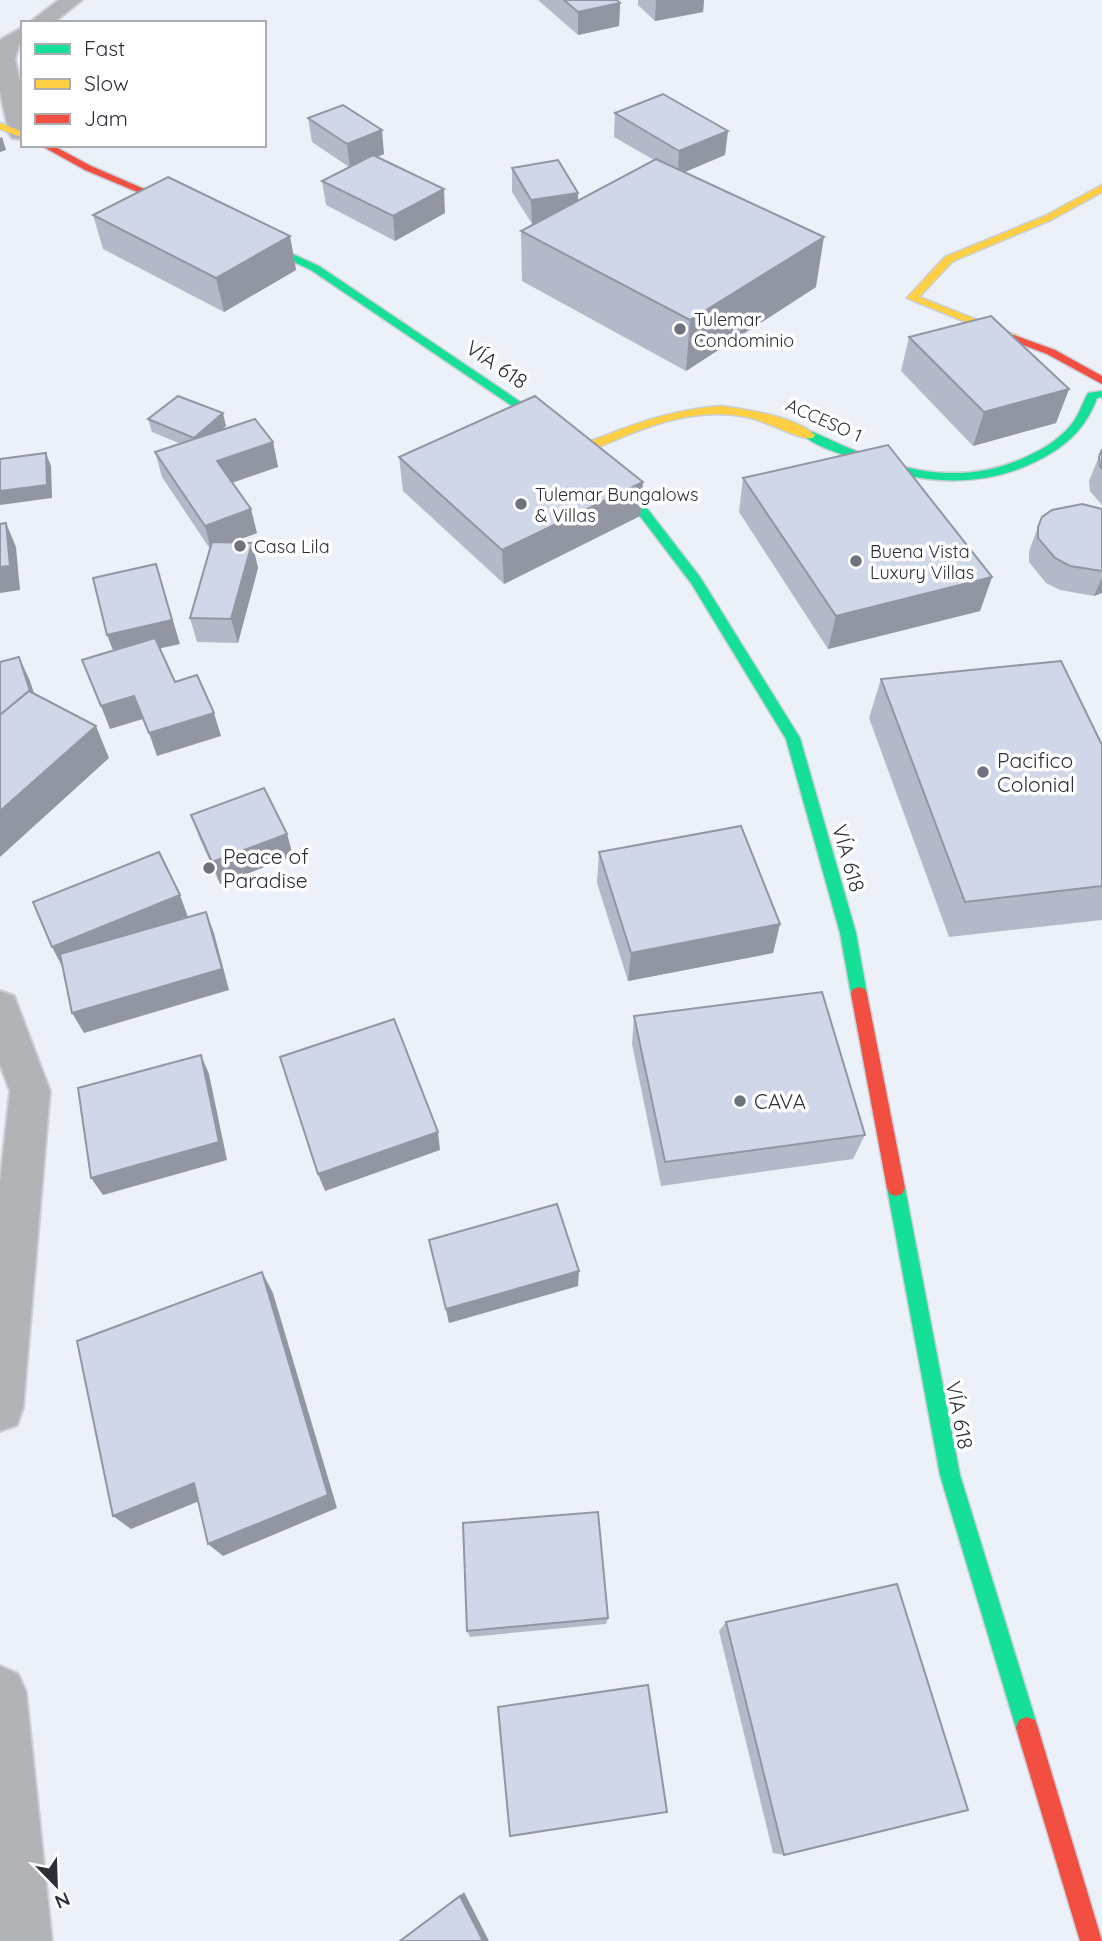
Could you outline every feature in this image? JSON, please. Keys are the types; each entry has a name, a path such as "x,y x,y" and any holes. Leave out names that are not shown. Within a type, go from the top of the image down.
{"street":[{"path":"42,21 72,0"},
{"path":"14,131 4,59 9,43 21,34"},
{"path":"48,147 88,168 199,215"},
{"path":"1102,188 1048,218 949,258 912,299 1051,352 1102,381"},
{"name":"VÍA 618","path":"234,230 314,268 483,379 583,449 615,475 696,580 793,738 848,933 950,1475 1092,1941"},
{"name":"ACCESO 1","path":"583,449 669,415 719,408 770,417 878,466 929,476 979,478 1016,469 1071,437 1087,415 1092,395 1102,394"},
{"path":"0,1008 30,1091 0,1408"},
{"path":"0,1692 23,1941"}],"building":[{"path":"564,0 617,0 620,3 578,12"},
{"path":"663,94 728,131 679,151 615,113"},
{"path":"343,105 382,130 347,144 308,118"},
{"path":"373,155 444,189 393,216 322,181"},
{"path":"656,159 824,237 690,320 521,231"},
{"path":"558,160 578,193 531,200 512,168"},
{"path":"168,177 290,236 216,278 93,215"},
{"path":"991,316 1069,389 984,412 909,337"},
{"path":"178,396 223,413 194,438 148,419"},
{"name":"Tulemar Bungalows & Villas","path":"535,396 643,482 502,550 399,457"},
{"path":"255,419 273,442 217,461 251,509 205,526 155,452"},
{"name":"Buena Vista Luxury Villas","path":"888,445 992,577 836,616 743,478"},
{"path":"1102,449 1102,469 1099,457"},
{"path":"46,453 47,485 0,491 0,459"},
{"path":"1082,504 1102,509 1102,571 1070,566 1055,558 1038,538 1042,517 1052,510"},
{"path":"6,523 10,566 0,567 0,524"},
{"path":"212,542 252,543 231,619 190,618"},
{"path":"156,564 172,620 107,635 93,578"},
{"path":"155,638 175,682 197,675 214,713 149,733 134,696 101,706 82,660"},
{"path":"19,657 30,691 0,715 0,662"},
{"name":"Pacifico Colonial","path":"1061,661 1102,745 1102,886 965,902 881,679"},
{"path":"29,691 96,726 0,811 0,715"},
{"path":"264,788 287,834 212,862 191,815"},
{"path":"741,826 780,924 631,953 599,852"},
{"path":"159,852 180,895 52,947 33,902"},
{"path":"206,912 222,969 72,1013 60,954"},
{"name":"CAVA","path":"822,992 865,1135 665,1162 634,1016"},
{"path":"394,1019 438,1132 318,1174 280,1057"},
{"path":"201,1055 219,1142 91,1178 78,1088"},
{"path":"557,1204 579,1271 446,1309 429,1240"},
{"path":"262,1272 328,1495 208,1544 194,1483 113,1516 77,1341"},
{"path":"598,1512 608,1618 467,1631 463,1523"},
{"path":"897,1584 968,1810 784,1855 726,1622"},
{"path":"648,1685 667,1812 510,1836 498,1707"},
{"path":"460,1896 483,1941 400,1941"}],"traffic: fast":[{"path":"246,236 315,268 562,434"},
{"path":"809,435 866,460 925,476 983,476 1013,468 1051,448 1079,422 1092,395 1102,394"},
{"path":"607,469 615,475 696,580 793,738 848,933 859,994"},
{"path":"896,1188 950,1475 1027,1728"}],"traffic: slow":[{"path":"0,126 21,134"},
{"path":"1014,338 912,298 949,259 1048,218 1102,188"},
{"path":"583,449 669,416 695,411 747,413 777,421 809,435"}],"traffic: jam":[{"path":"48,147 88,168 188,210"},
{"path":"1014,338 1051,352 1102,381"},
{"path":"859,994 896,1188"},
{"path":"1027,1728 1092,1941"}],"place":[{"name":"Tulemar Condominio","path":"680,329"},
{"name":"Tulemar Bungalows & Villas","path":"521,504"},
{"name":"Casa Lila","path":"240,546"},
{"name":"Buena Vista Luxury Villas","path":"856,561"},
{"name":"Pacifico Colonial","path":"983,772"},
{"name":"Peace of Paradise","path":"209,868"},
{"name":"CAVA","path":"740,1101"}]}
